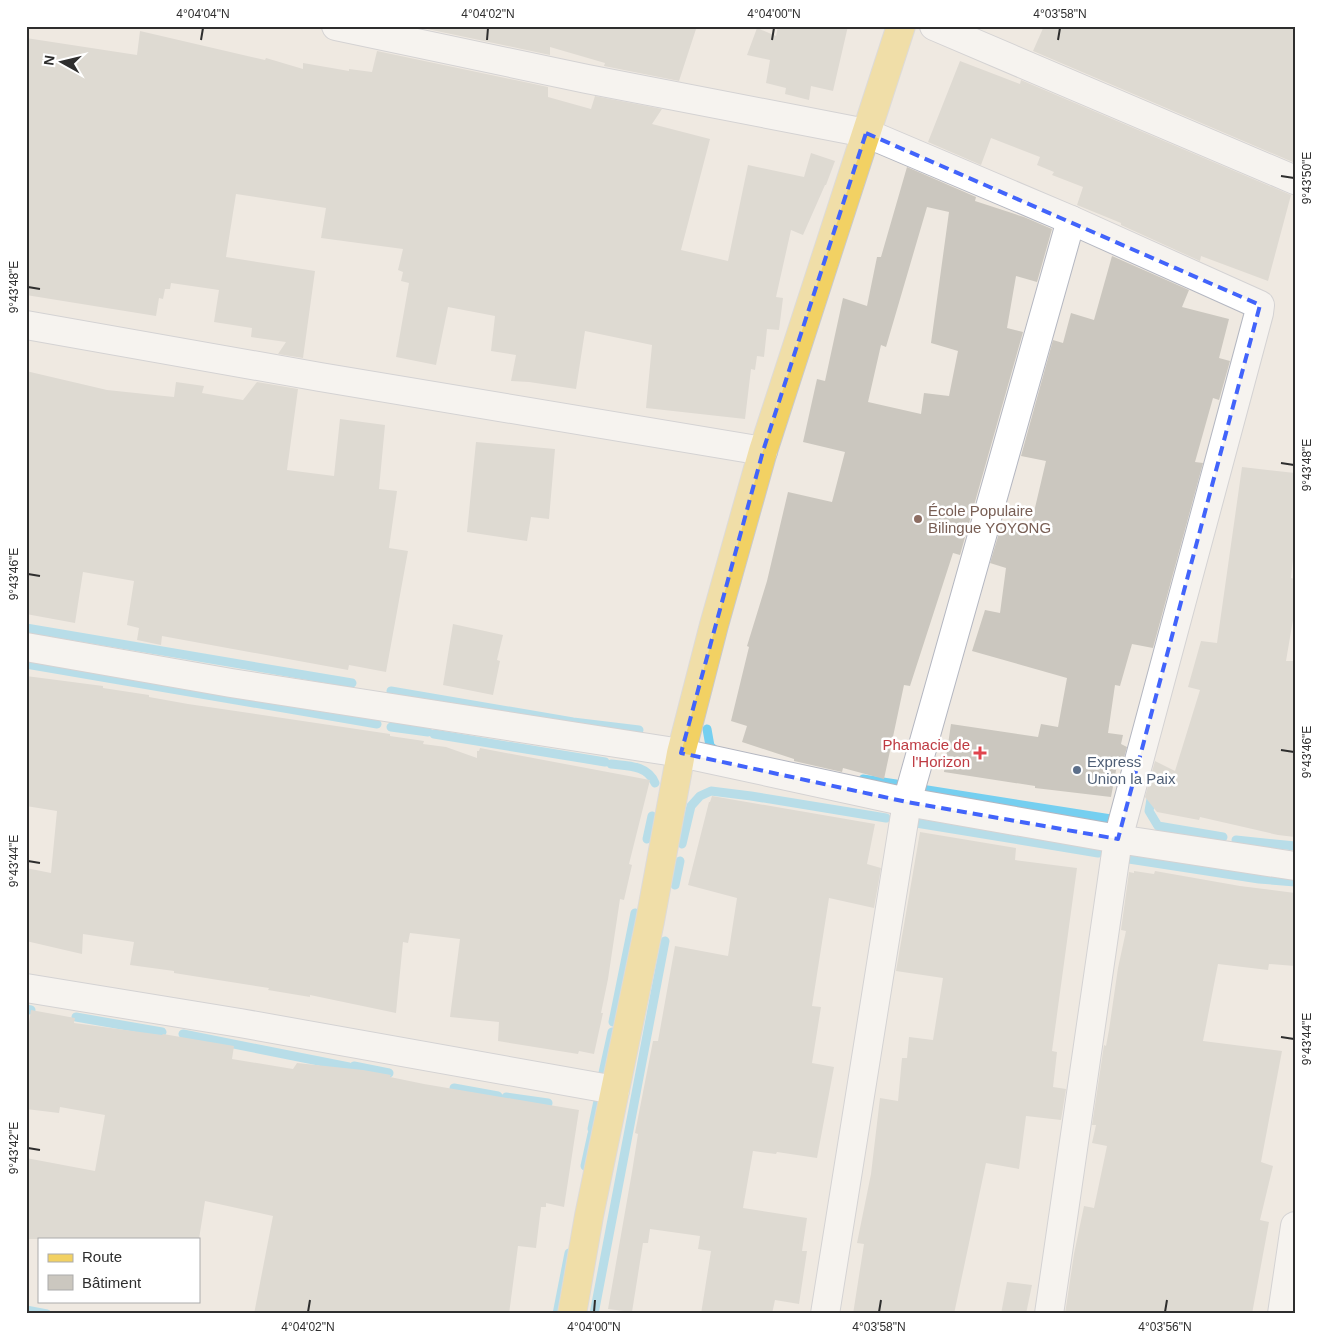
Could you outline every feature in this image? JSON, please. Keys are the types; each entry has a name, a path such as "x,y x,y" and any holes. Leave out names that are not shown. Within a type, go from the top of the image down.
{"main road":[{"path":"572,1314 589,1216 650,920 681,753 714,625 763,451 900,26"}],"street":[{"path":"336,26 587,79 866,133 1071,220 1260,305 1118,839 1049,1314"},
{"path":"934,26 1295,180"},
{"path":"825,1314 907,802 1071,220"},
{"path":"26,325 320,377 763,451"},
{"path":"26,647 231,683 681,753 907,802 1118,839 1295,866"},
{"path":"26,988 240,1023 615,1090"},
{"path":"1282,1314 1295,1226"}],"highlighted area":[{"path":"866,133 1260,305 1118,839 907,802 681,753 763,451"}],"building":[{"path":"413,26 697,26 679,81 604,66 605,63 550,47 550,55"},
{"path":"778,26 848,26 833,91 811,86 809,100 785,94 786,88 766,83 770,60 747,55 757,28 776,36"},
{"path":"1044,26 1295,26 1295,163 1033,51"},
{"path":"140,31 265,60 266,58 303,69 303,63 349,71 349,69 372,72 377,51 548,87 548,97 591,109 595,96 662,109 652,124 710,139 681,250 728,261 748,165 804,177 811,153 835,161 803,235 791,230 776,297 783,298 779,330 767,329 764,357 757,356 755,370 751,369 745,419 646,408 652,345 585,331 576,389 511,381 516,355 491,351 495,316 448,307 436,365 396,357 409,283 401,281 403,272 398,270 403,249 321,238 326,208 236,194 226,257 315,271 303,358 278,354 286,342 251,337 252,328 214,322 219,290 171,283 170,289 165,289 163,299 159,298 156,316 26,295 26,38 137,55"},
{"path":"960,61 1020,84 1021,80 1291,195 1268,281 1201,256 1200,261 1121,225 1121,223 1077,205 1083,187 1052,175 1054,172 1037,165 1040,157 991,138 981,165 928,142"},
{"path":"907,167 976,197 975,201 1024,217 1052,229 1037,282 1016,276 1007,328 1023,332 960,555 953,553 910,686 904,685 884,779 843,768 842,772 794,761 794,759 742,742 747,726 731,721 749,647 747,646 767,581 788,492 832,502 845,452 803,442 817,379 825,381 843,298 867,306 877,257 881,257","holes":["927,207 949,212 931,343 958,351 949,396 924,393 921,414 868,402 881,345 886,347"]},
{"path":"1112,256 1189,290 1182,307 1229,319 1219,358 1230,361 1219,400 1213,398 1195,462 1203,463 1153,648 1132,644 1120,686 1115,685 1108,733 1123,735 1121,744 1127,747 1122,765 1118,760 1111,797 1035,788 1035,786 944,772 951,724 1038,737 1041,724 1058,727 1067,678 972,651 985,610 1000,613 1006,568 990,563 1002,523 1030,529 1046,461 1021,456 1053,340 1063,343 1071,313 1094,320"},
{"path":"26,371 107,390 174,397 176,382 204,386 202,393 243,400 257,382 298,389 287,470 334,476 340,419 385,425 379,489 397,491 389,548 408,551 386,672 349,665 348,670 162,636 161,645 137,640 139,628 127,625 134,581 83,572 75,623 26,614"},
{"path":"476,442 555,449 549,519 531,517 527,541 467,532"},
{"path":"1242,467 1295,473 1295,540 1291,578 1295,579 1295,608 1286,661 1295,661 1295,837 1278,835 1200,817 1199,820 1157,812 1145,797 1155,761 1175,771 1200,690 1188,687 1201,641 1217,643"},
{"path":"453,624 503,635 497,660 500,661 493,695 443,685"},
{"path":"26,676 103,686 103,688 149,695 149,697 188,704 390,734 390,736 424,741 423,744 446,747 477,758 477,751 480,748 650,780 629,864 632,865 624,900 620,899 601,1013 603,1013 594,1054 579,1051 578,1054 498,1041 499,1022 450,1017 460,939 410,933 408,943 403,942 396,1013 310,995 310,997 268,990 269,988 174,973 174,971 130,965 134,942 83,934 82,954 26,941 26,868 51,873 57,811 26,806"},
{"path":"712,796 875,824 867,864 881,868 874,908 829,898 812,1006 821,1007 812,1063 834,1067 817,1158 777,1152 776,1154 753,1151 743,1208 807,1218 802,1251 807,1251 799,1304 775,1300 772,1314 701,1314 711,1251 698,1249 700,1236 650,1229 648,1243 643,1243 632,1312 608,1309 638,1134 635,1133 653,1041 658,1041 675,946 728,956 737,898 688,885"},
{"path":"920,832 1016,848 1015,860 1077,868 1052,1051 1057,1052 1053,1087 1066,1089 1061,1120 1026,1116 1019,1169 986,1163 954,1314 853,1314 864,1244 857,1243 871,1174 880,1098 898,1101 902,1058 907,1058 909,1037 933,1040 943,978 896,971"},
{"path":"1134,871 1154,874 1155,871 1240,886 1295,893 1295,966 1269,964 1268,970 1218,964 1203,1041 1282,1051 1261,1162 1273,1166 1260,1220 1269,1222 1252,1314 1065,1314 1074,1254 1084,1206 1094,1208 1107,1146 1092,1143 1096,1125 1092,1125 1104,1045 1106,1046 1118,968 1126,931 1121,930 1129,872 1134,873"},
{"path":"31,1010 75,1018 74,1023 163,1034 234,1046 232,1059 293,1069 297,1063 363,1070 424,1084 579,1110 564,1207 546,1203 546,1207 541,1207 536,1248 518,1246 509,1314 254,1314 273,1216 205,1201 199,1238 26,1239 26,1158 95,1171 105,1115 60,1107 59,1113 26,1109 26,1042"},
{"path":"1007,1282 1032,1285 1026,1314 1001,1314"}],"waterway":[{"path":"26,628 352,683"},
{"path":"26,664 377,724"},
{"path":"391,691 573,722 639,730"},
{"path":"391,727 428,732"},
{"path":"707,729 710,746 717,752"},
{"path":"434,734 605,762"},
{"path":"611,764 630,766 642,770 652,777 655,783"},
{"path":"863,779 896,784"},
{"path":"921,789 1111,819"},
{"path":"682,844 691,806 700,796 711,791 886,818"},
{"path":"1152,793 1149,811 1158,826 1223,837"},
{"path":"647,839 652,816"},
{"path":"910,822 1098,853"},
{"path":"1236,840 1295,846"},
{"path":"1129,859 1259,879 1295,882"},
{"path":"675,885 680,861"},
{"path":"613,1022 635,913"},
{"path":"594,1314 665,941"},
{"path":"26,1009 31,1010"},
{"path":"76,1017 162,1032"},
{"path":"601,1082 612,1032"},
{"path":"183,1034 349,1067"},
{"path":"354,1066 389,1073"},
{"path":"454,1088 498,1096"},
{"path":"506,1097 548,1103"},
{"path":"592,1129 598,1101"},
{"path":"585,1166 592,1134"},
{"path":"557,1314 569,1253"},
{"path":"26,1310 47,1314"}],"place":[{"name":"École Populaire Bilingue YOYONG","path":"918,519"},
{"name":"Phamacie de l'Horizon","path":"980,753"},
{"name":"Express Union la Paix","path":"1077,770"}]}
